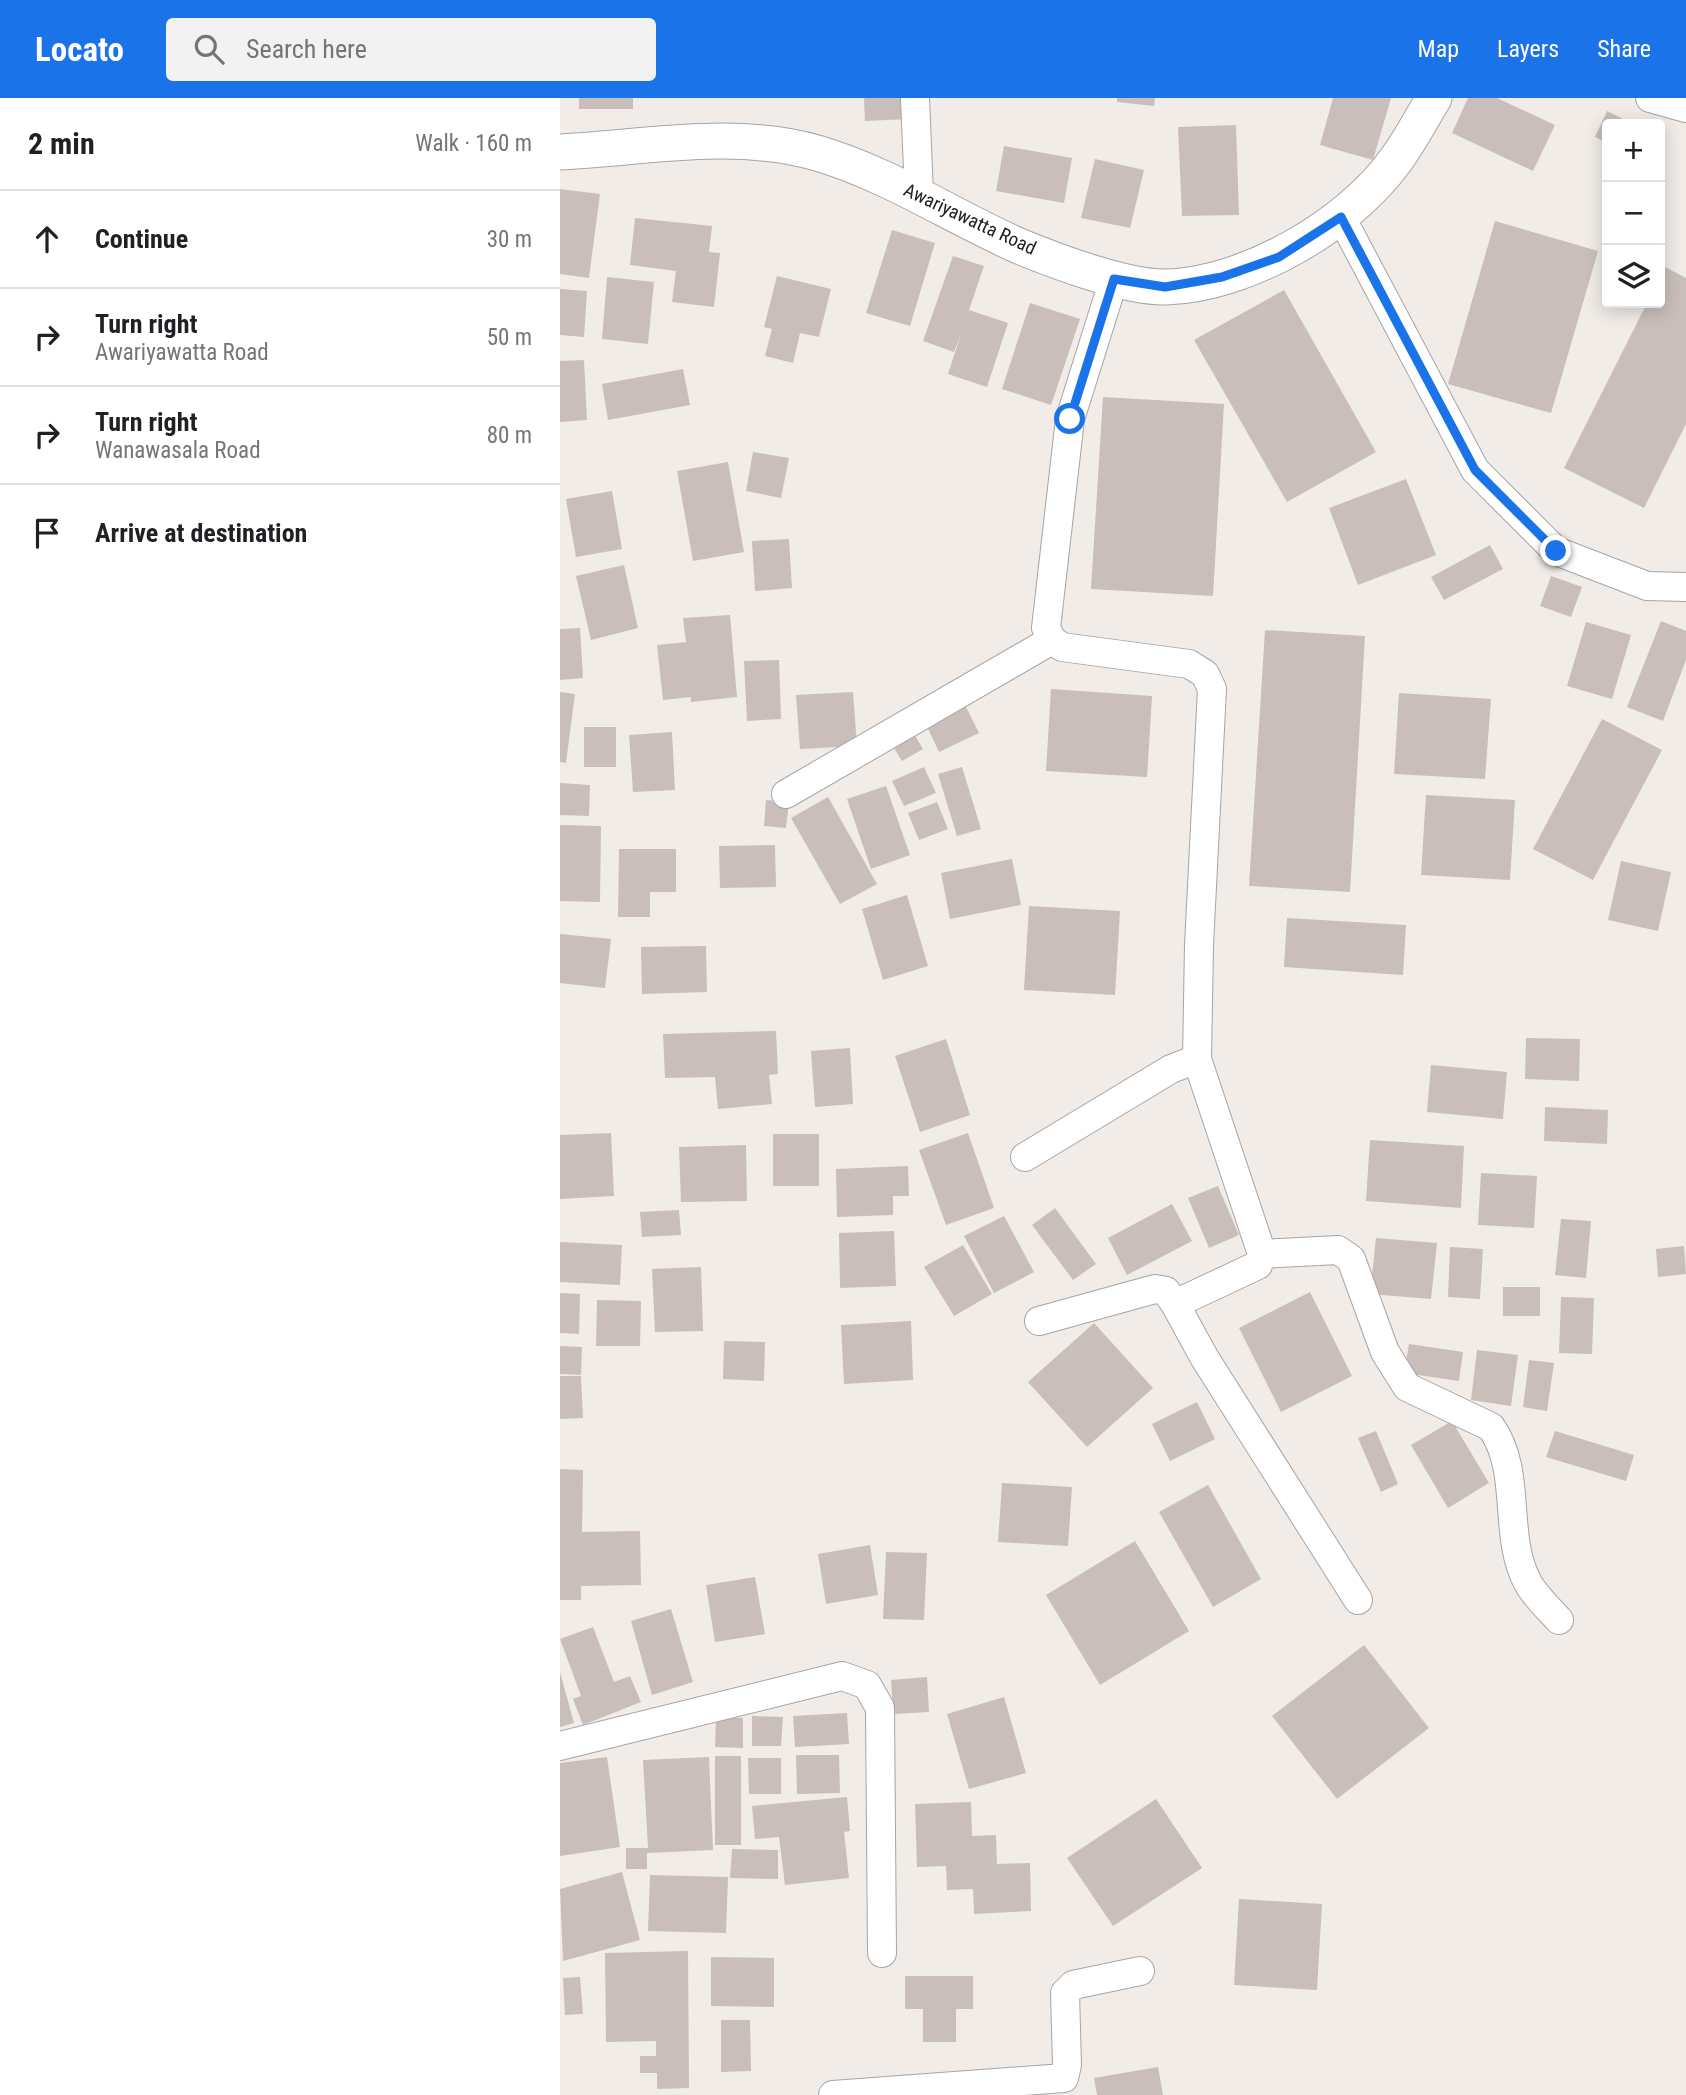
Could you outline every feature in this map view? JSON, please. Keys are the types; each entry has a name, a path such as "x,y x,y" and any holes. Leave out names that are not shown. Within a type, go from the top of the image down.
{"street":[{"path":"915,98 919,194"},
{"name":"Awariyawatta Road","path":"560,152 688,142 774,142 819,154 919,194 1019,246 1114,279 1165,287 1222,277 1279,257 1341,217 1395,162 1434,98"},
{"path":"1650,98 1686,108"},
{"path":"1341,217 1475,470 1556,551 1647,586 1686,587"},
{"path":"1114,279 1070,419 1046,628 1052,640 1062,647 1189,664 1205,674 1212,690 1199,945 1197,1059 1262,1254 1258,1265 1175,1304"},
{"path":"786,794 1052,640"},
{"path":"1025,1157 1171,1069 1197,1059"},
{"path":"1262,1254 1338,1250 1351,1259 1385,1352 1407,1387 1491,1427 1499,1438 1508,1469 1520,1559 1528,1584 1559,1620"},
{"path":"1039,1321 1155,1289 1166,1291 1204,1357 1359,1600"},
{"path":"560,1746 842,1676 867,1685 880,1709 882,1952"},
{"path":"833,2095 1064,2078 1068,2065 1065,1993 1073,1985 1140,1971"}],"building":[{"path":"579,98 633,98 633,109 579,109"},
{"path":"864,98 908,98 910,119 865,121"},
{"path":"1117,98 1155,98 1154,106 1117,102"},
{"path":"1333,98 1391,98 1373,160 1320,145"},
{"path":"1468,98 1497,98 1555,125 1533,171 1452,133"},
{"path":"1607,111 1623,119 1603,119"},
{"path":"1602,122 1602,140 1595,137"},
{"path":"1236,125 1239,215 1182,216 1178,127"},
{"path":"1004,146 1072,158 1064,203 996,191"},
{"path":"1095,159 1144,170 1130,228 1081,218"},
{"path":"560,189 600,194 589,278 560,274"},
{"path":"635,218 712,226 709,252 720,253 714,307 672,302 676,271 630,265"},
{"path":"1495,221 1598,251 1551,413 1448,384"},
{"path":"892,230 935,243 910,326 866,313"},
{"path":"953,256 984,266 969,310 1008,323 987,387 948,374 961,334 954,352 923,341"},
{"path":"1665,267 1686,278 1686,424 1644,508 1564,468 1644,308 1665,308"},
{"path":"777,276 831,289 819,337 800,333 793,363 765,356 772,329 764,327"},
{"path":"607,277 654,282 648,344 602,339"},
{"path":"560,289 587,291 584,337 560,335"},
{"path":"1284,290 1376,452 1287,502 1194,340"},
{"path":"1030,303 1080,319 1051,405 1002,389"},
{"path":"584,360 587,420 560,422 560,361"},
{"path":"683,369 690,405 608,420 602,384"},
{"path":"1103,397 1224,404 1213,596 1091,589"},
{"path":"753,452 789,458 781,498 746,491"},
{"path":"728,462 744,552 693,561 677,471"},
{"path":"1406,479 1436,555 1358,585 1329,508"},
{"path":"612,491 622,549 576,557 566,499"},
{"path":"789,539 792,588 755,591 752,541"},
{"path":"1490,545 1503,569 1444,600 1431,577"},
{"path":"624,565 638,628 591,640 576,576"},
{"path":"1551,576 1582,587 1571,617 1540,606"},
{"path":"730,615 737,697 691,702 691,697 663,700 657,645 686,642 683,618"},
{"path":"1661,621 1686,631 1686,660 1663,721 1627,707"},
{"path":"1586,622 1631,635 1612,699 1567,686"},
{"path":"580,628 583,678 560,680 560,629"},
{"path":"1265,630 1365,636 1350,892 1249,886"},
{"path":"779,660 781,719 747,721 744,661"},
{"path":"1051,689 1152,696 1147,777 1046,771"},
{"path":"560,692 575,694 566,763 560,762"},
{"path":"853,692 857,746 800,749 796,695"},
{"path":"1399,693 1491,699 1485,779 1394,774"},
{"path":"962,699 979,733 939,752 923,718"},
{"path":"1602,719 1662,750 1593,880 1533,849"},
{"path":"584,727 616,727 616,767 584,767"},
{"path":"910,727 923,749 902,761 889,740"},
{"path":"672,732 675,790 633,792 629,735"},
{"path":"924,767 936,793 904,806 892,781"},
{"path":"962,767 981,829 957,836 938,774"},
{"path":"560,783 590,785 589,816 560,815"},
{"path":"886,786 910,855 871,869 847,799"},
{"path":"1426,795 1515,800 1510,880 1421,875"},
{"path":"828,797 877,884 840,904 791,818"},
{"path":"766,800 789,802 786,828 764,826"},
{"path":"937,802 948,829 919,840 908,813"},
{"path":"560,825 601,826 600,902 560,901"},
{"path":"775,845 776,887 720,888 719,846"},
{"path":"619,849 676,849 676,892 650,892 650,917 618,917"},
{"path":"1012,859 1021,905 950,919 941,873"},
{"path":"1621,861 1671,872 1658,931 1608,920"},
{"path":"907,895 928,966 883,980 862,909"},
{"path":"1029,906 1120,911 1115,995 1024,990"},
{"path":"1287,918 1406,925 1403,975 1284,967"},
{"path":"560,934 611,939 605,988 560,983"},
{"path":"706,946 707,992 642,994 641,947"},
{"path":"776,1031 778,1074 769,1075 772,1104 718,1109 715,1077 665,1078 663,1034"},
{"path":"1526,1038 1580,1039 1579,1081 1525,1079"},
{"path":"946,1039 970,1115 920,1132 895,1056"},
{"path":"850,1048 853,1104 815,1107 811,1051"},
{"path":"1431,1065 1507,1072 1503,1119 1427,1112"},
{"path":"1545,1107 1608,1110 1607,1144 1544,1141"},
{"path":"611,1133 614,1196 560,1199 560,1135"},
{"path":"968,1133 994,1208 946,1225 919,1150"},
{"path":"773,1134 819,1134 819,1186 773,1186"},
{"path":"1370,1140 1464,1146 1461,1208 1366,1201"},
{"path":"746,1145 747,1201 681,1202 679,1147"},
{"path":"908,1166 909,1196 893,1196 893,1215 837,1217 836,1169"},
{"path":"1481,1173 1537,1176 1534,1228 1478,1225"},
{"path":"1218,1186 1239,1235 1209,1248 1188,1198"},
{"path":"1172,1204 1192,1241 1127,1275 1108,1238"},
{"path":"1055,1208 1096,1264 1073,1280 1032,1225"},
{"path":"679,1210 681,1235 642,1237 640,1212"},
{"path":"1004,1216 1034,1272 994,1293 964,1236"},
{"path":"1561,1219 1591,1221 1586,1278 1555,1275"},
{"path":"894,1231 896,1286 840,1288 839,1233"},
{"path":"1376,1238 1437,1243 1431,1299 1370,1294"},
{"path":"560,1242 622,1245 620,1285 560,1282"},
{"path":"963,1245 992,1294 954,1316 924,1267"},
{"path":"1684,1246 1686,1274 1658,1277 1656,1249"},
{"path":"1450,1247 1483,1249 1480,1299 1448,1297"},
{"path":"701,1267 703,1331 655,1332 652,1269"},
{"path":"1503,1287 1540,1287 1540,1316 1503,1316"},
{"path":"1310,1292 1352,1376 1281,1412 1239,1328"},
{"path":"560,1293 580,1294 579,1334 560,1333"},
{"path":"1561,1297 1594,1298 1592,1354 1559,1353"},
{"path":"597,1300 641,1301 640,1346 596,1346"},
{"path":"911,1321 913,1380 844,1384 841,1325"},
{"path":"1094,1323 1153,1388 1087,1447 1028,1382"},
{"path":"724,1341 765,1342 764,1381 723,1379"},
{"path":"1409,1344 1463,1352 1459,1381 1404,1373"},
{"path":"560,1346 582,1347 581,1375 560,1374"},
{"path":"1477,1350 1518,1355 1511,1406 1471,1400"},
{"path":"1529,1360 1554,1363 1547,1411 1523,1407"},
{"path":"560,1376 581,1376 583,1418 560,1419"},
{"path":"1197,1402 1215,1439 1170,1461 1152,1424"},
{"path":"1452,1421 1489,1483 1448,1508 1411,1445"},
{"path":"1376,1431 1398,1484 1381,1492 1358,1438"},
{"path":"1555,1431 1634,1455 1626,1481 1546,1457"},
{"path":"560,1469 583,1470 582,1532 640,1531 641,1585 581,1586 581,1600 560,1600"},
{"path":"1002,1483 1072,1487 1068,1546 998,1542"},
{"path":"1208,1485 1261,1579 1213,1607 1159,1512"},
{"path":"1135,1541 1189,1631 1100,1685 1046,1595"},
{"path":"870,1545 878,1595 826,1604 818,1554"},
{"path":"886,1552 927,1553 924,1620 883,1619"},
{"path":"755,1577 765,1634 715,1642 706,1585"},
{"path":"671,1609 693,1682 652,1695 631,1621"},
{"path":"593,1627 614,1682 630,1676 641,1702 583,1725 573,1699 581,1696 560,1639"},
{"path":"1364,1645 1429,1728 1337,1799 1272,1716"},
{"path":"560,1672 574,1723 560,1727"},
{"path":"927,1677 929,1712 893,1714 891,1680"},
{"path":"1004,1697 1026,1773 969,1789 947,1714"},
{"path":"847,1713 849,1744 795,1747 793,1716"},
{"path":"752,1716 783,1717 781,1746 752,1746"},
{"path":"716,1717 743,1718 743,1748 715,1747"},
{"path":"796,1755 839,1755 840,1793 797,1794"},
{"path":"715,1756 741,1756 741,1845 715,1845"},
{"path":"607,1757 620,1847 560,1856 560,1763"},
{"path":"709,1757 713,1850 647,1853 647,1869 626,1869 626,1848 648,1848 643,1760"},
{"path":"748,1758 781,1758 781,1794 749,1794"},
{"path":"847,1797 850,1831 844,1832 849,1878 785,1885 779,1837 755,1839 752,1806"},
{"path":"1156,1799 1202,1868 1113,1926 1067,1858"},
{"path":"971,1802 972,1836 996,1835 997,1864 1030,1863 1031,1911 974,1914 973,1889 947,1890 946,1866 917,1867 915,1804"},
{"path":"732,1849 778,1850 778,1879 730,1878"},
{"path":"622,1872 640,1940 563,1961 560,1889"},
{"path":"650,1875 728,1877 726,1933 648,1931"},
{"path":"1239,1899 1322,1904 1317,1990 1234,1985"},
{"path":"688,1951 689,2088 657,2089 657,2073 640,2073 640,2056 656,2056 656,2041 606,2042 605,1953"},
{"path":"711,1957 774,1958 774,2007 711,2006"},
{"path":"905,1976 973,1976 973,2009 956,2009 956,2042 923,2042 923,2009 905,2009"},
{"path":"580,1977 583,2014 565,2015 563,1978"},
{"path":"721,2020 750,2020 751,2071 721,2072"},
{"path":"1158,2067 1163,2095 1097,2095 1094,2078"}],"route":[{"path":"1070,419 1114,279 1165,287 1222,277 1279,257 1341,217 1475,470 1556,551"}]}
